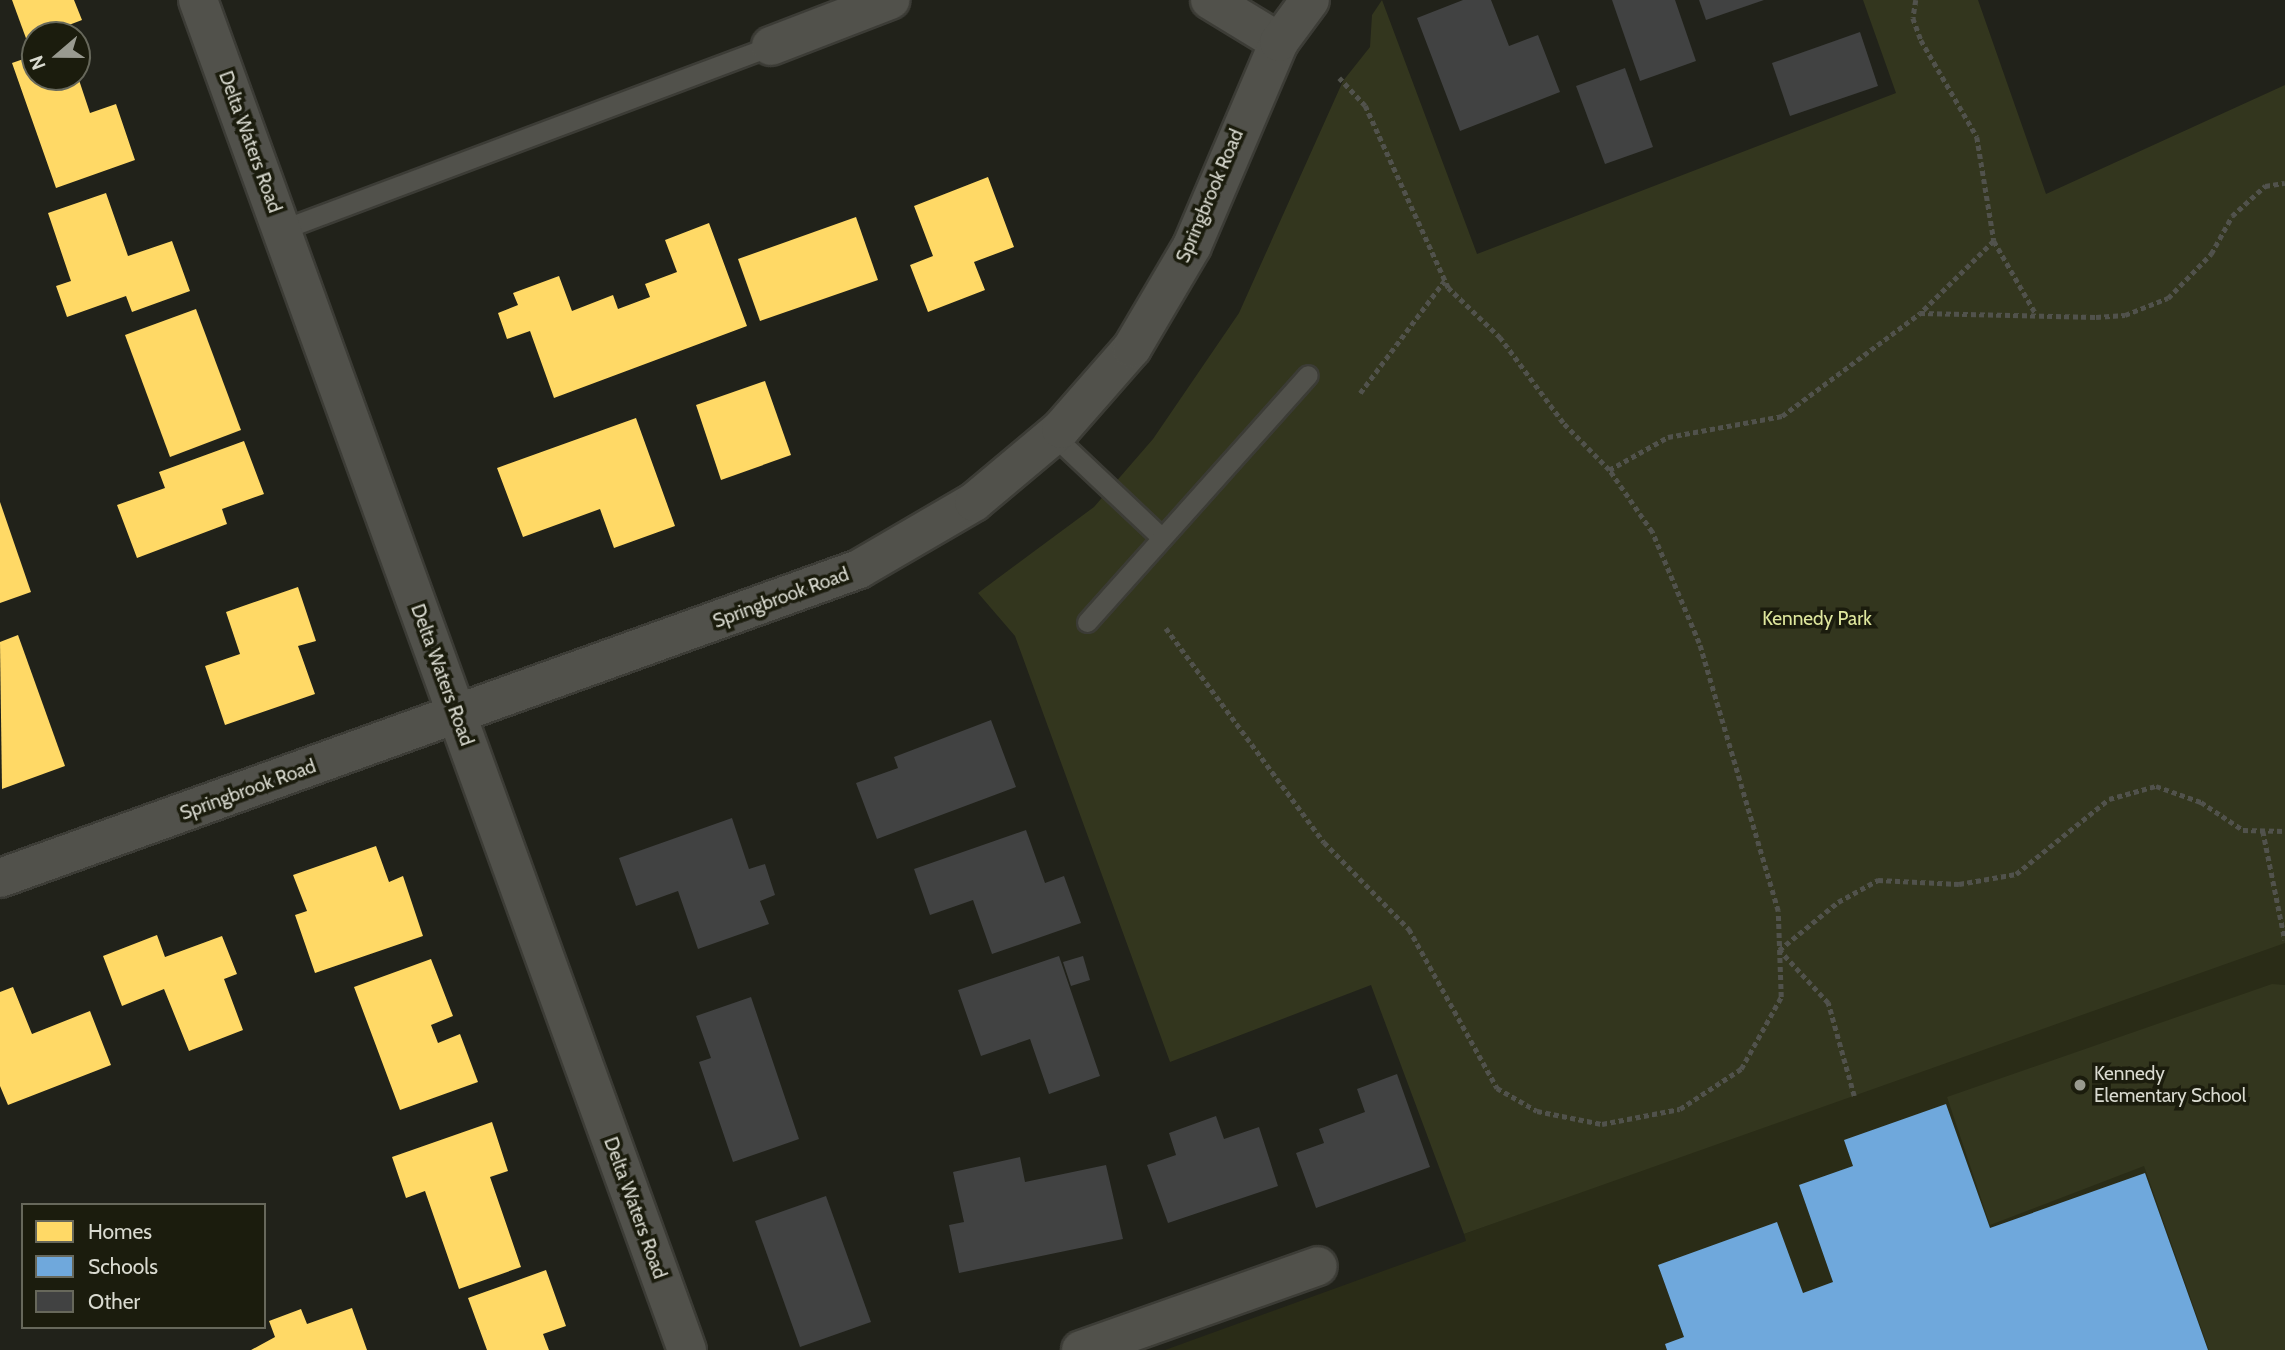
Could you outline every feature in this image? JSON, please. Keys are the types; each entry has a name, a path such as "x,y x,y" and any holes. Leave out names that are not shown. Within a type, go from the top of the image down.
{"street":[{"name":"Delta Waters Road","path":"198,0 687,1350"},
{"path":"771,46 890,0"},
{"path":"1210,0 1279,42"},
{"name":"Springbrook Road","path":"0,878 457,716 859,569 974,502 1053,435 1132,348 1192,246 1279,42 1310,0"},
{"path":"1081,1350 1318,1266"}],"lane":[{"path":"281,230 771,46"},
{"path":"1087,622 1308,375"},
{"path":"1053,435 1161,537"}],"path":[{"path":"1916,0 1913,18 1921,40 1977,136 1994,241 2036,314"},
{"path":"1166,628 1324,842 1409,929 1497,1088 1537,1111 1602,1124 1680,1109 1741,1069 1781,997 1777,911 1759,837 1699,643 1652,532 1609,470 1444,281 1365,107 1339,78"},
{"path":"1920,313 2125,315 2168,298 2211,254 2232,216 2265,187 2285,183"},
{"path":"1609,470 1668,437 1782,416 1920,313 1994,241"},
{"path":"1360,393 1444,281"},
{"path":"1779,950 1878,880 1959,884 2016,874 2109,799 2156,786 2201,802 2243,830 2285,831"},
{"path":"2263,831 2285,940"},
{"path":"1779,950 1828,1003 1854,1096"}],"shaded area":[{"name":"Kennedy Elementary School","path":"2285,935 2285,1350 1165,1350 1466,1241 1464,1234"}],"green space":[{"name":"Kennedy Park","path":"1382,0 1477,254 1896,93 1863,0 1978,0 2046,194 2285,85 2285,943 1464,1234 1371,985 1170,1062 1015,636 978,593 1094,507 1153,439 1239,313 1343,81 1370,47 1372,15"},
{"path":"2272,984 2285,985 2285,1350 2209,1350 2144,1166 1990,1225 1947,1097"}],"building: Homes":[{"path":"12,0 74,0 82,20 21,21 21,25"},
{"path":"21,60 21,89 12,63"},
{"path":"22,91 83,91 90,113 116,104 135,160 56,188"},
{"path":"988,177 1014,247 974,262 985,290 928,312 910,265 933,256 914,206"},
{"path":"106,193 128,256 172,241 190,291 132,312 126,296 67,317 56,286 71,281 48,213"},
{"path":"856,217 878,280 760,321 738,259"},
{"path":"709,223 747,326 554,398 530,331 507,339 498,313 518,305 513,293 559,276 572,311 613,295 618,309 650,297 645,284 677,272 665,240"},
{"path":"196,309 241,430 170,457 125,335"},
{"path":"765,381 791,455 721,480 696,405"},
{"path":"636,418 675,526 614,548 600,509 523,537 497,468"},
{"path":"244,441 264,494 222,509 227,524 137,558 117,505 165,488 159,472"},
{"path":"0,502 31,592 0,603"},
{"path":"298,587 316,641 298,646 315,694 225,725 205,666 240,654 226,612"},
{"path":"18,635 65,766 2,789 0,642"},
{"path":"376,846 389,882 403,876 423,936 315,973 295,915 307,911 293,875"},
{"path":"157,935 165,957 222,936 237,974 224,979 243,1030 189,1051 164,989 122,1006 103,956"},
{"path":"431,959 453,1016 431,1025 438,1043 460,1034 478,1082 400,1110 354,987"},
{"path":"13,987 32,1034 90,1011 111,1065 8,1105 0,1086 0,992"},
{"path":"492,1122 508,1171 490,1177 521,1267 459,1289 425,1191 406,1198 392,1157"},
{"path":"546,1270 566,1326 543,1334 549,1350 487,1350 468,1298"},
{"path":"352,1308 367,1350 251,1350 275,1337 269,1321 301,1309 307,1324"}],"building: Schools":[{"path":"1946,1104 1990,1228 2145,1173 2208,1350 1667,1350 1665,1344 1684,1337 1658,1265 1777,1222 1803,1293 1833,1282 1799,1185 1853,1166 1844,1140"}],"building: Other":[{"path":"1463,0 1491,0 1509,46 1538,35 1560,92 1460,131 1417,18"},
{"path":"1612,0 1675,0 1696,61 1640,81"},
{"path":"1699,0 1764,0 1706,20"},
{"path":"1860,32 1878,86 1790,116 1772,63"},
{"path":"1625,68 1653,147 1605,164 1576,86"},
{"path":"991,720 1016,787 877,839 856,783 898,768 894,757"},
{"path":"732,818 749,869 765,864 775,895 760,901 769,924 698,949 678,891 636,906 619,858"},
{"path":"1026,830 1045,883 1064,876 1081,923 992,954 973,900 930,915 914,869"},
{"path":"1059,956 1100,1076 1049,1094 1030,1039 981,1056 958,990"},
{"path":"1083,956 1090,980 1071,986 1063,962"},
{"path":"751,997 799,1139 733,1162 699,1062 711,1058 696,1016"},
{"path":"1397,1074 1430,1167 1316,1208 1296,1153 1324,1143 1319,1129 1365,1112 1357,1089"},
{"path":"1216,1116 1224,1139 1259,1127 1278,1186 1168,1223 1147,1165 1176,1155 1169,1133"},
{"path":"1020,1157 1025,1182 1106,1165 1123,1239 959,1273 949,1225 964,1222 953,1172"},
{"path":"826,1196 871,1322 800,1347 755,1221"}],"place":[{"name":"Kennedy Elementary School","path":"2080,1085"}]}
